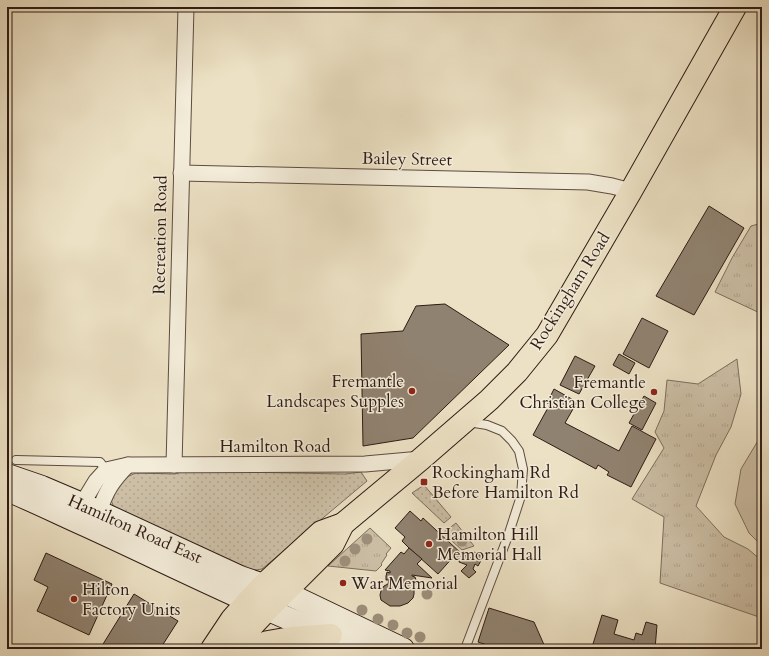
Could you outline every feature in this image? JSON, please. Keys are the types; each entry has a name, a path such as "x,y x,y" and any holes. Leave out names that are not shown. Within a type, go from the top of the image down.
{"main road":[{"name":"Rockingham Road","path":"234,649 253,625 263,585 321,532 343,524 465,421 517,372 547,335 631,191 735,7"},
{"name":"Hamilton Road East","path":"11,467 42,487 240,577 284,592 403,649"},
{"name":"Hamilton Road East","path":"7,490 258,605 367,649"},
{"name":"Rockingham Road","path":"212,649 232,619 284,592 333,544 343,524"},
{"path":"246,649 268,642 291,638 331,635"}],"street":[{"name":"Recreation Road","path":"174,465 186,7"},
{"name":"Bailey Street","path":"181,173 588,182 631,191"},
{"name":"Hamilton Road","path":"106,470 128,465 365,464 421,458"},
{"path":"90,508 102,502 117,476 128,465"},
{"path":"90,508 96,481 106,470"}],"lane":[{"path":"464,649 508,536 521,496 523,469 519,451 502,431 487,425 465,421"},
{"path":"11,467 100,462 106,470"}],"green space":[{"path":"762,223 762,314 715,292 732,258 751,226"},
{"path":"737,359 741,394 731,427 716,455 696,506 724,537 748,549 762,561 762,618 660,583 664,517 632,499 664,448 655,432 664,411 667,380 698,384"},
{"path":"762,434 762,546 749,533 735,504 741,469"},
{"path":"183,471 345,474 361,472 367,481 262,569 250,571 114,508 110,497 122,479 136,473 175,474"},
{"path":"424,485 451,517 444,523 412,493"},
{"path":"456,523 474,546 462,550 443,533"},
{"path":"370,528 391,548 386,554 387,555 381,564 382,565 376,571 328,566"}],"building":[{"path":"709,206 744,228 694,315 656,296"},
{"name":"Fremantle Landscapes Supples","path":"445,304 509,345 413,438 363,446 361,334 403,331 416,306"},
{"path":"642,318 668,331 649,368 623,354"},
{"path":"619,354 635,363 629,374 613,365"},
{"path":"575,356 595,366 579,394 560,385"},
{"path":"554,389 577,402 565,423 619,451 632,426 656,439 631,487 607,475 609,472 598,465 596,469 533,435 550,404 547,403"},
{"path":"644,396 656,403 642,430 629,423"},
{"name":"Hamilton Hill Memorial Hall","path":"410,511 421,521 423,518 462,554 471,558 474,552 483,557 478,566 475,564 473,569 476,572 469,578 461,571 467,565 459,562 459,560 454,556 438,574 409,548 402,541 405,537 395,528"},
{"path":"409,548 422,559 417,564 432,578 412,575 416,580 416,584 412,584 414,588 413,598 408,603 400,606 390,606 381,600 380,595 384,586 388,584 389,580 386,580 386,576 387,572 390,573 390,571 385,570 401,552 404,554"},
{"name":"Hilton Factory Units","path":"46,553 112,584 89,635 37,611 48,587 34,580"},
{"name":"Hilton Factory Units","path":"134,594 178,621 160,649 100,649"},
{"path":"489,608 534,622 545,647 550,645 552,649 499,649 478,642"},
{"path":"602,615 618,620 614,634 634,640 636,633 642,635 646,622 657,625 655,649 605,649 593,644"}],"place":[{"name":"Fremantle Landscapes Supples","path":"412,391"},
{"name":"Fremantle Christian College","path":"654,392"},
{"name":"Rockingham Rd Before Hamilton Rd","path":"424,482"},
{"name":"Hamilton Hill Memorial Hall","path":"429,544"},
{"name":"War Memorial","path":"343,583"},
{"name":"Hilton Factory Units","path":"74,599"}]}
